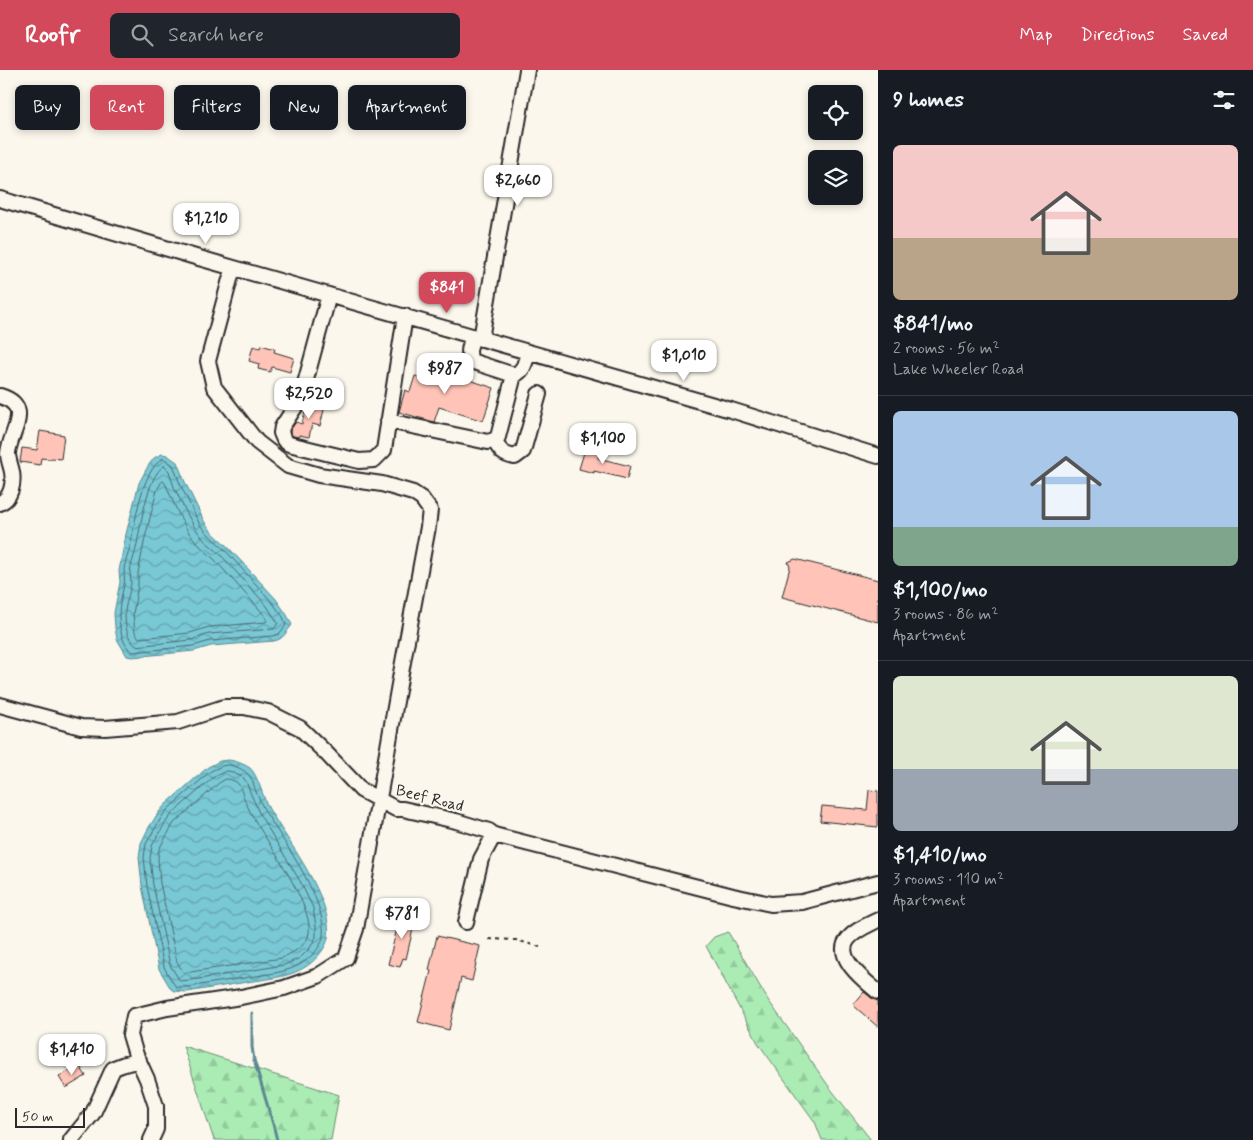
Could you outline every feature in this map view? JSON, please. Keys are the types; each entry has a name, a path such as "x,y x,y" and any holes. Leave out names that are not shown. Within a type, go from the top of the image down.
{"street":[{"path":"527,70 477,338 468,350 468,356 471,361 514,375 520,373 523,369 528,353"},
{"path":"0,199 233,268 731,410 878,456"},
{"path":"151,1140 156,1128 156,1106 130,1035 134,1016 167,1008 241,998 284,988 318,976 346,958 356,929 430,510 422,498 414,493 382,484 319,475 288,466 258,442 214,387 208,361 233,268"},
{"path":"329,295 301,398 282,427 281,433 288,444 359,461 374,460 384,450 405,316"},
{"path":"388,422 488,442 494,440 498,437 514,375"},
{"path":"494,440 498,448 506,455 515,457 523,451 539,394"},
{"path":"0,396 15,405 19,416 16,429 9,444 8,456 12,472 10,493 5,501 0,503"},
{"name":"Beef Road","path":"0,705 81,727 106,728 178,722 224,707 244,707 260,710 300,728 361,790 396,809 456,821 489,831 494,835 771,904 802,902 878,882"},
{"path":"466,922 481,859 494,835"},
{"path":"878,920 861,928 849,937 844,944 843,950 856,973 878,992"},
{"path":"71,1140 93,1113 113,1069 139,1060"}],"path":[{"path":"489,939 516,940 540,947"}],"green space":[{"path":"728,932 768,1000 830,1088 871,1140 822,1140 815,1122 758,1043 706,946 714,937"},
{"path":"183,1046 339,1095 331,1140 214,1140"}],"water":[{"path":"162,454 177,462 204,521 212,532 276,599 287,615 292,625 280,639 211,646 194,651 127,656 117,639 115,628 114,613 120,582 119,571 139,483 154,458"},
{"path":"229,760 245,765 253,771 269,809 298,854 317,889 328,923 328,938 326,945 319,955 304,968 295,972 267,979 187,992 174,991 159,969 142,886 139,857 141,843 149,827 165,805 208,767 220,761"}],"building":[{"path":"261,345 275,349 274,352 294,358 290,372 272,367 270,372 258,369 259,364 249,361 253,346 260,348"},
{"path":"426,358 442,363 439,373 459,379 460,377 494,388 483,421 439,407 434,422 399,412 405,390 410,392 415,376 420,377"},
{"path":"309,402 325,406 320,426 312,424 309,437 293,436 290,430 296,422 302,424"},
{"path":"40,431 64,435 61,459 41,458 40,465 20,462 22,448 37,450"},
{"path":"585,449 599,453 598,458 630,466 627,479 579,469"},
{"path":"795,559 878,580 878,622 782,597 790,567 788,562"},
{"path":"869,790 878,791 878,827 820,821 822,806 867,810"},
{"path":"401,913 416,916 406,959 403,958 400,967 388,964"},
{"path":"437,936 480,946 472,981 461,978 449,1030 418,1022 431,971 429,970"},
{"path":"864,992 878,1001 878,1027 853,1005"},
{"path":"79,1065 86,1076 66,1088 59,1077"}],"waterway":[{"path":"252,1013 254,1060 277,1140"}]}
